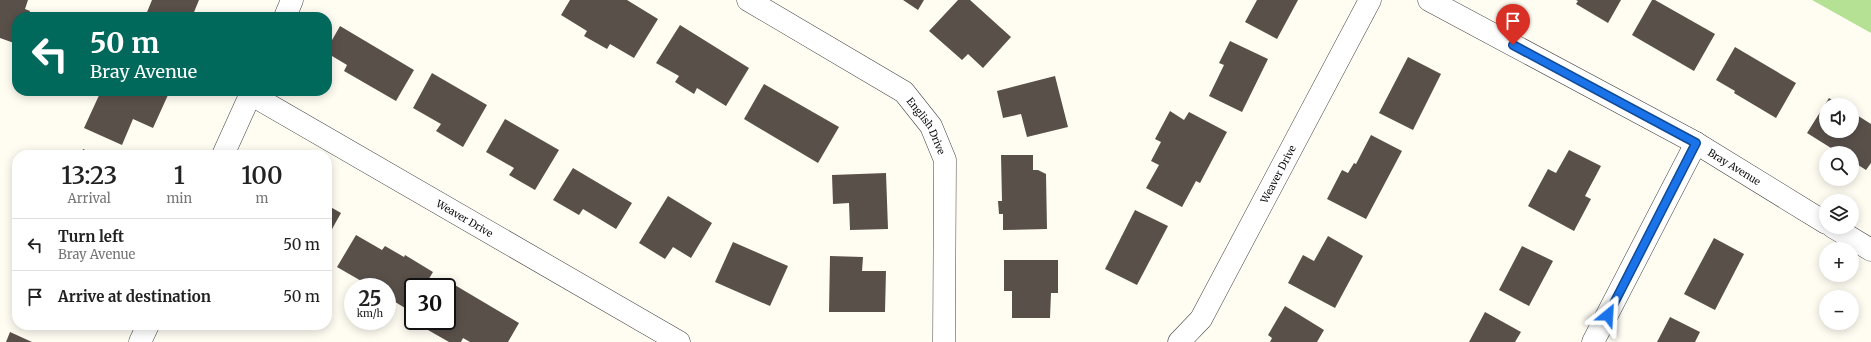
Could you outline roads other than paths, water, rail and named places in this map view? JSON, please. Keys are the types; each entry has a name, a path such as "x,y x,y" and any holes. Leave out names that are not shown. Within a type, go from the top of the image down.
{"street":[{"path":"287,12 292,0"},
{"name":"English Drive","path":"748,0 904,92 931,126 944,160 944,342"},
{"name":"Weaver Drive","path":"1179,342 1201,319 1370,0"},
{"name":"Bray Avenue","path":"1429,0 1696,143 1819,218"},
{"path":"225,150 249,96"},
{"name":"Weaver Drive","path":"258,96 679,342"},
{"path":"1593,342 1696,143"},
{"path":"1845,234 1871,250"},
{"path":"140,342 146,330"}]}
